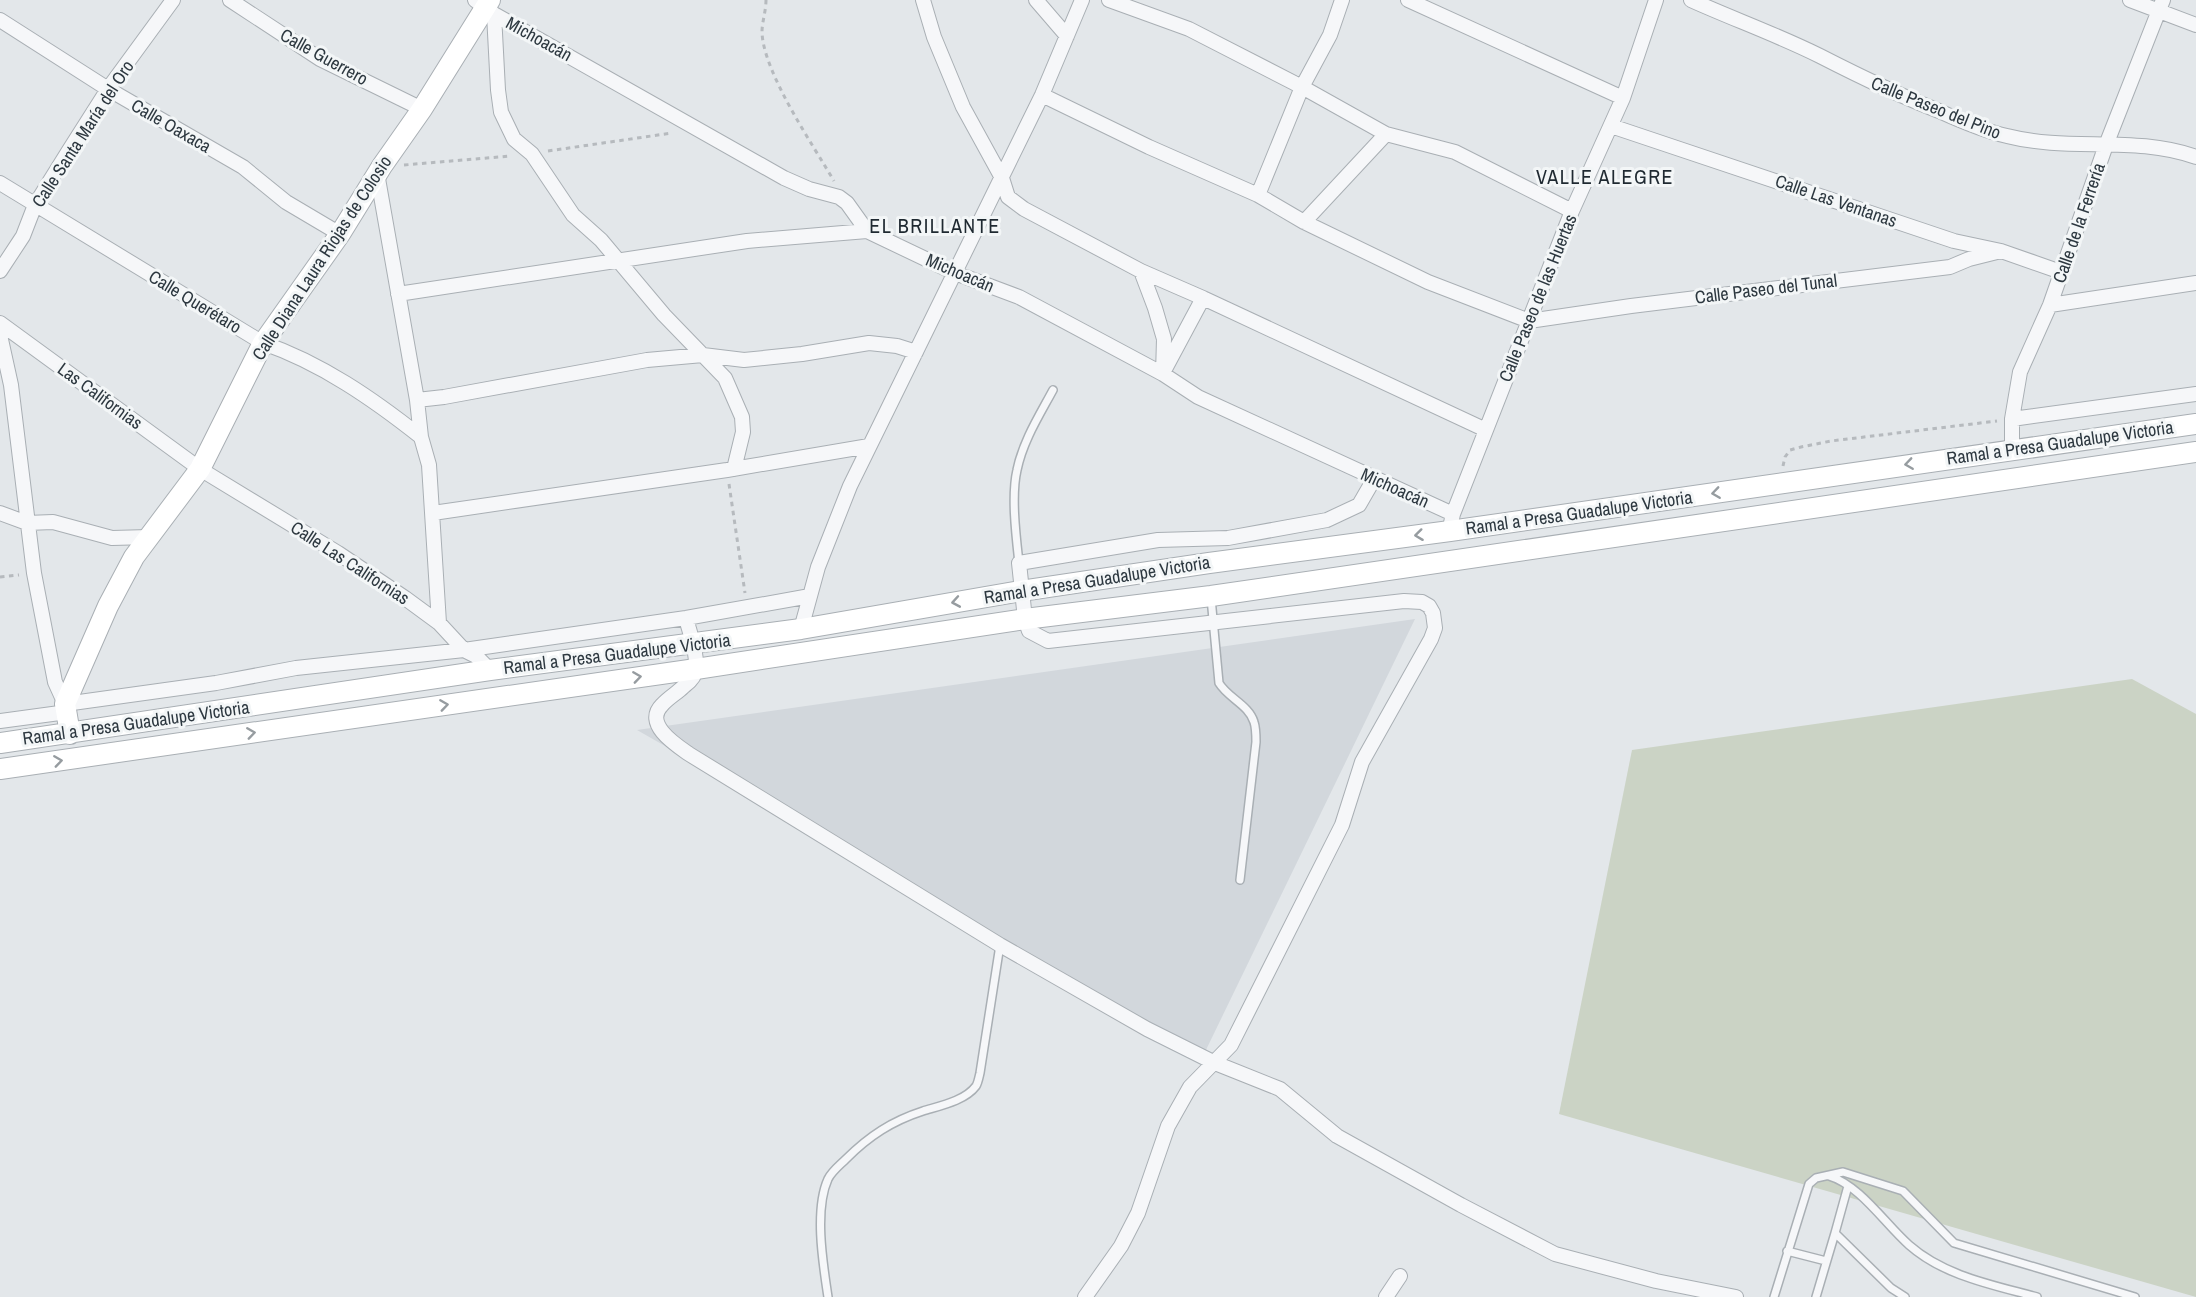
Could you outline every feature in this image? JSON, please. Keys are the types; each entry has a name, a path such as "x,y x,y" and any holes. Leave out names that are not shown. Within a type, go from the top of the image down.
{"main road":[{"name":"Calle Diana Laura Riojas de Colosio","path":"66,708 108,606 134,557 200,469 263,343 340,234 377,173 422,109 486,5"},
{"name":"Ramal a Presa Guadalupe Victoria","path":"0,743 490,670 801,629 1022,591 1451,523 1785,483 2196,424"},
{"name":"Ramal a Presa Guadalupe Victoria","path":"0,769 696,669 1025,619 1211,596 2196,452"},
{"path":"66,708 70,734"}],"street":[{"name":"Calle Santa María del Oro","path":"0,271 23,236 35,205 108,89 172,0"},
{"name":"Calle Guerrero","path":"230,0 320,59 422,109"},
{"path":"923,0 934,37 963,107 1002,178 1008,197 1024,209 1141,272 1203,298 1486,430"},
{"path":"1036,0 1067,36"},
{"path":"801,629 818,567 834,524 869,446 1042,95 1082,0"},
{"path":"1109,0 1189,29 1302,87 1386,134 1455,152 1572,210"},
{"path":"1258,195 1302,87 1330,35 1342,0"},
{"path":"1408,0 1623,98"},
{"name":"Calle Paseo de las Huertas","path":"1451,523 1572,210 1623,98 1656,0"},
{"name":"Calle Paseo del Pino","path":"1691,0 1818,55 1872,83 1968,123 2007,136 2039,142 2136,144 2196,157"},
{"path":"2130,0 2161,6 2196,25"},
{"name":"Michoacán","path":"486,5 784,178 809,189 839,197 847,203 867,231 955,273 1019,297 1163,374 1197,397 1374,479 1451,523"},
{"path":"486,5 501,112 514,139 532,154 573,215 601,240 664,315 725,378 742,417 743,432 730,470"},
{"name":"Calle de la Ferrería","path":"2012,449 2012,419 2020,372 2050,305 2106,145 2161,6"},
{"name":"Calle Oaxaca","path":"0,20 108,89 243,167 286,202 340,234"},
{"path":"1042,95 1149,147 1258,195 1304,222 1428,282 1529,321"},
{"name":"Calle Las Ventanas","path":"1611,126 1954,241 2001,251 2061,272"},
{"path":"1304,222 1386,134"},
{"path":"377,173 417,400 421,437 429,465 434,513 439,623"},
{"name":"Calle Querétaro","path":"0,183 263,343 317,366 399,419 421,437"},
{"path":"399,294 747,242 867,231"},
{"name":"Calle Paseo del Tunal","path":"1529,321 1630,306 1950,267 1969,259 2001,251"},
{"path":"1141,272 1164,339 1163,374"},
{"path":"2050,305 2196,283"},
{"path":"1163,374 1203,298"},
{"name":"Las Californias","path":"0,323 200,469"},
{"path":"0,335 11,385 34,573 55,682 66,708"},
{"path":"417,400 647,360 703,354 744,360 802,354 869,343 897,346 916,352"},
{"path":"2012,419 2196,394"},
{"path":"434,513 730,470 869,446"},
{"name":"Calle Las Californias","path":"200,469 338,553 439,623 464,650 476,656 490,670"},
{"path":"1085,1297 1120,1246 1138,1213 1168,1126 1190,1088 1231,1045 1342,825 1362,762 1417,665 1435,628 1433,613 1429,606 1422,602 1404,601 1048,641 1029,632 1025,619 1019,562 1158,540 1228,538 1327,520 1359,504 1374,479"},
{"path":"0,513 27,523 53,522 112,538 149,537"},
{"path":"0,721 296,668 464,650 686,618 810,596"},
{"path":"686,618 693,643 696,669 693,676 662,705 658,711 657,721 661,730 671,741 689,754 1000,945 1148,1029 1215,1063 1280,1089 1337,1136 1554,1254 1656,1281 1736,1297"},
{"path":"1386,1297 1400,1276"}],"lane":[{"path":"1019,562 1015,503 1016,473 1023,448 1053,390"},
{"path":"1211,596 1219,683 1225,693 1248,712 1254,721 1256,742 1240,880"},
{"path":"828,1297 821,1214 828,1180 854,1151 881,1129 901,1119 950,1102 976,1086 982,1064 1000,945"},
{"path":"1774,1297 1809,1184 1816,1178 1843,1172 1904,1191 1954,1243 2135,1297"},
{"path":"1825,1175 1848,1186 1910,1246 1934,1263 1964,1278 2037,1297"},
{"path":"1816,1297 1848,1186"},
{"path":"1835,1233 1891,1288 1905,1297"},
{"path":"1787,1251 1826,1261"}],"path":[{"path":"766,0 762,32 775,78 847,203"},
{"path":"1785,483 1783,465 1790,450 1831,441 2012,419"},
{"path":"730,470 747,607"}],"shaded area":[{"path":"1415,619 1204,1054 637,730"},
{"path":"2132,679 2196,714 2196,1297 1559,1114 1632,750"}],"district":[{"name":"VALLE ALEGRE","path":"1605,177"},
{"name":"EL BRILLANTE","path":"935,226"}]}
